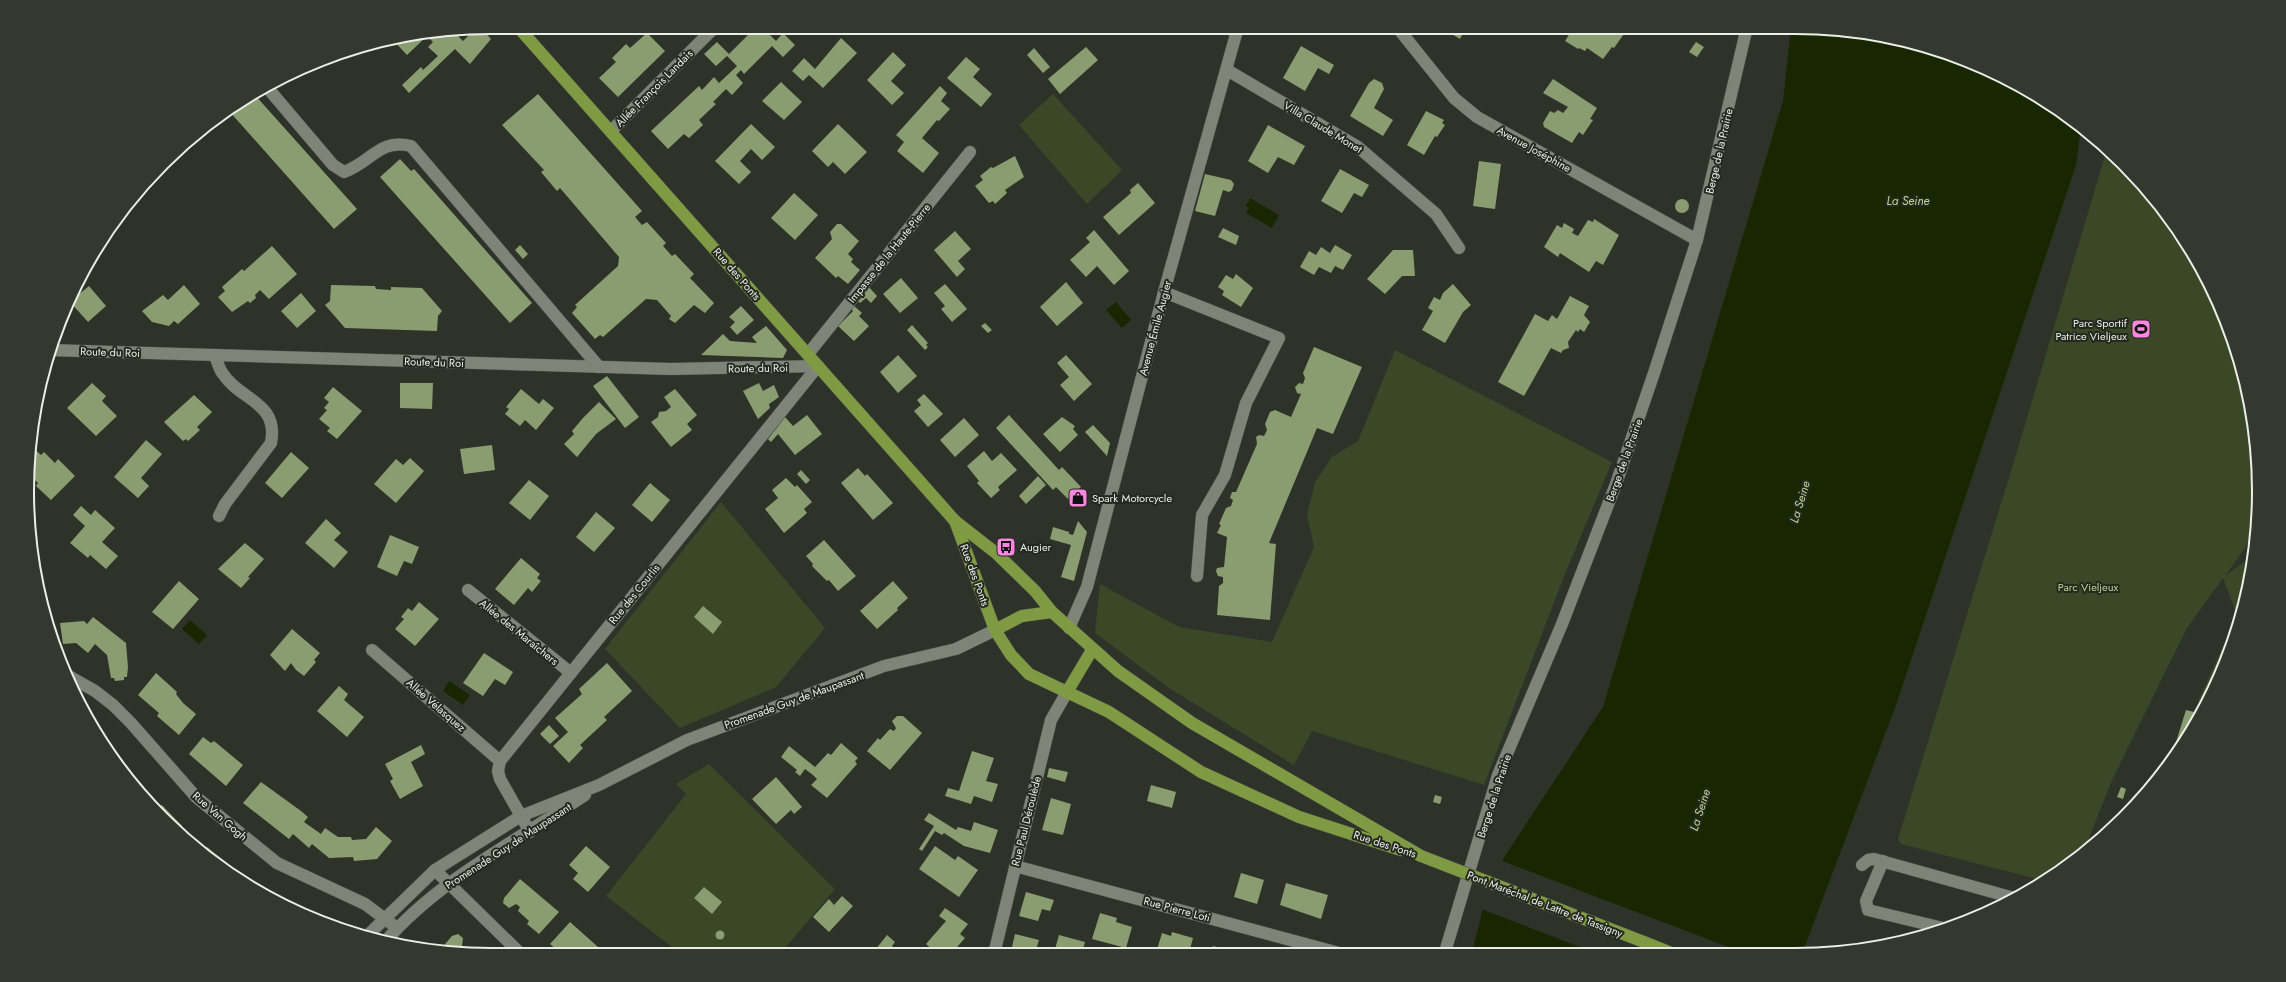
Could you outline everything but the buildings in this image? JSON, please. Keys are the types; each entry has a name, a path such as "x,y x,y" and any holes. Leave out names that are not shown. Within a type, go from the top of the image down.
{"main road":[{"name":"Rue des Ponts","path":"524,34 955,521 996,553 1035,591 1052,612 1092,650 1118,671 1192,723 1421,856"},
{"name":"Rue des Ponts","path":"955,521 995,630 1011,655 1028,674 1109,712 1201,772 1299,817 1421,856"},
{"path":"995,630 1022,616 1052,612"},
{"path":"1067,692 1092,650"},
{"name":"Pont Maréchal de Lattre de Tassigny","path":"1421,856 1659,948"}],"street":[{"name":"Allée François Landais","path":"611,131 708,34"},
{"name":"Avenue Émile Augier","path":"1069,628 1087,587 1164,292 1236,34"},
{"name":"Avenue Joséphine","path":"1403,34 1454,98 1477,117 1697,240"},
{"name":"Berge de la Prairie","path":"1446,948 1498,774 1562,624 1616,484 1697,240 1745,34"},
{"name":"Villa Claude Monet","path":"1227,70 1358,147 1436,214 1459,248"},
{"path":"270,91 333,165 344,172 355,168 386,145 399,143 411,146 598,367"},
{"name":"Impasse de la Haute-Pierre","path":"808,354 970,152"},
{"path":"1164,292 1279,338 1246,403 1225,475 1202,515 1197,576"},
{"name":"Route du Roi","path":"56,350 671,369 818,366"},
{"path":"214,354 224,375 268,414 274,432 271,443 225,504 219,516"},
{"name":"Rue des Courlis","path":"500,761 818,366"},
{"name":"Allée des Maraîchers","path":"468,590 571,673"},
{"name":"Promenade Guy de Maupassant","path":"371,931 384,917 435,870 521,816 599,785 687,740 884,666 956,649 995,630"},
{"name":"Allée Vélasquez","path":"372,650 500,761"},
{"name":"Rue Van Gogh","path":"75,680 95,691 113,705 131,723 196,797 277,863 365,904 397,928"},
{"name":"Rue Paul Déroulède","path":"996,948 1051,720 1067,692"},
{"path":"500,761 498,771 500,779 530,832"},
{"name":"Promenade Guy de Maupassant","path":"390,936 397,928 448,884 530,832 599,785"},
{"path":"1862,866 1868,860 1883,861 2007,896"},
{"path":"1883,861 1866,901 1868,910 1935,926"},
{"name":"Rue Pierre Loti","path":"1016,866 1323,948"},
{"path":"435,870 512,948"}],"green space":[{"path":"1053,94 1122,170 1087,204 1019,125"},
{"name":"Parc Vieljeux","path":"2105,156 2139,190 2175,237 2205,289 2217,316 2228,344 2236,373 2248,431 2252,491 2251,521 2247,545 2225,576 2246,560 2235,611 2223,578 2187,628 2112,780 2088,842 2037,879 1901,844 1898,839 2015,458"},
{"path":"1395,350 1612,462 1565,574 1484,785 1312,731 1294,765 1169,688 1095,633 1100,584 1179,627 1272,642 1314,547 1307,515 1315,482 1332,457 1358,441"},
{"path":"721,502 825,628 776,687 680,728 605,649"},
{"name":"Parc Vieljeux","path":"2230,632 2205,693 2200,702 2198,701"},
{"path":"709,764 835,889 785,948 673,948 606,896 686,794 676,784"}],"water":[{"name":"La Seine","path":"1790,34 1855,38 1913,50 1942,58 1970,69 2024,95 2080,134 2076,165 1896,705 1804,948 1473,948 1483,909 1503,859 1603,707 1783,101"},
{"path":"1250,198 1279,215 1272,228 1246,213 1249,208 1246,206"},
{"path":"1116,302 1131,320 1122,328 1106,310"},
{"path":"190,620 207,635 199,644 182,629"},
{"path":"449,681 470,695 463,705 443,691"}],"pier":[{"path":"1500,860 1731,948 1583,948 1481,909"}],"place":[{"name":"Parc Sportif Patrice Vieljeux","path":"2141,329"},
{"name":"Spark Motorcycle","path":"1078,498"},
{"name":"Augier","path":"1006,547"}]}
